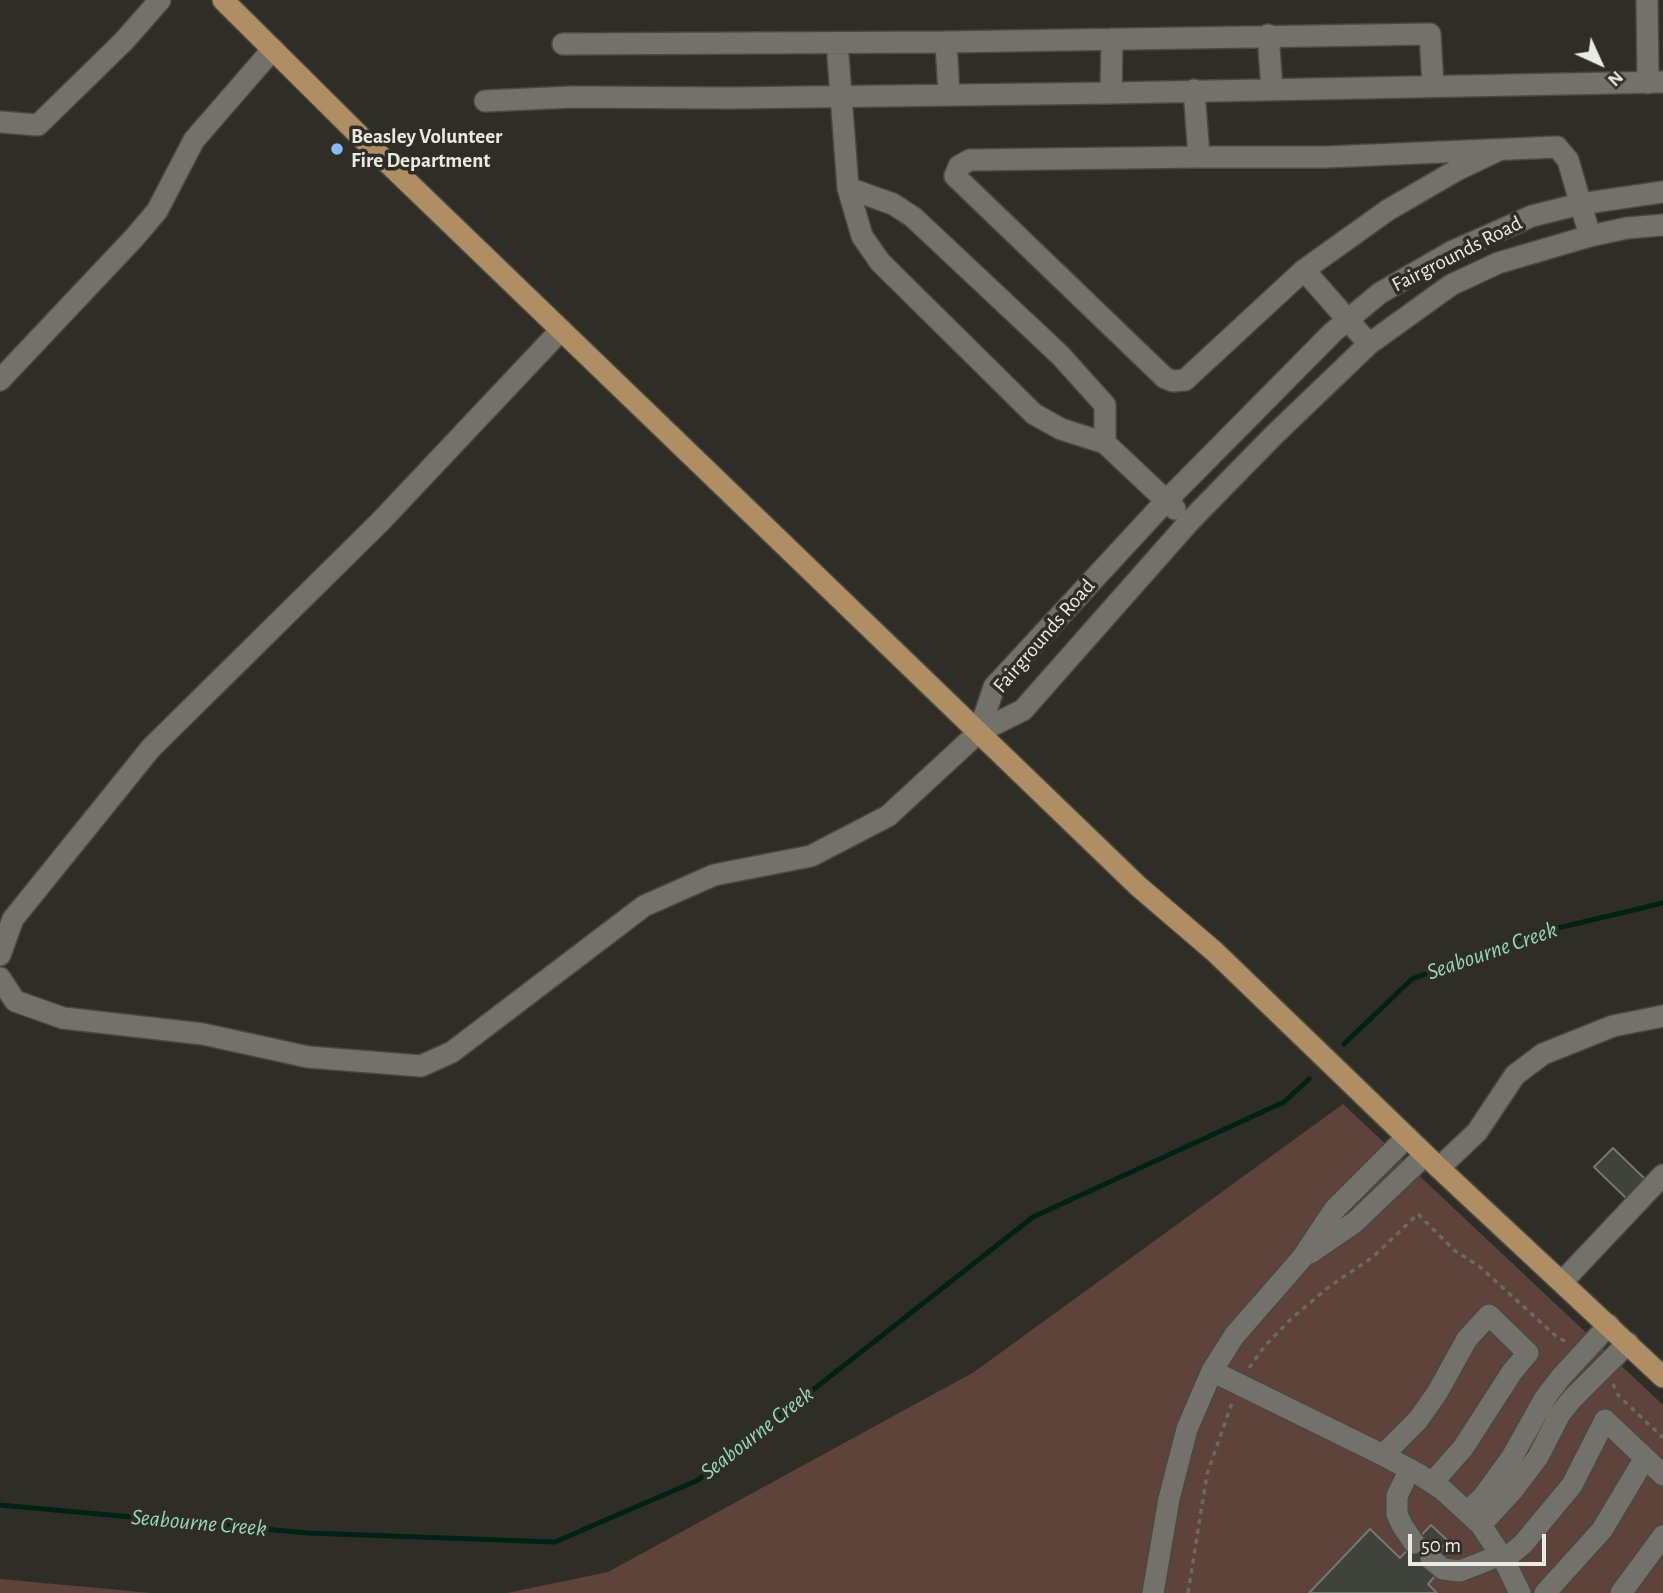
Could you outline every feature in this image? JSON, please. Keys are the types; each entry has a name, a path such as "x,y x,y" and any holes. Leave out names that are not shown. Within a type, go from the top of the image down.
{"main road":[{"path":"223,0 1138,886 1224,961 1432,1161 1663,1377"}],"street":[{"path":"0,122 38,125 124,41 160,0"},
{"path":"485,101 572,97 1111,93 1656,83 1647,0"},
{"path":"563,44 946,43 1430,34 1433,86"},
{"path":"1268,36 1272,89"},
{"path":"1111,93 1112,39"},
{"path":"837,43 848,188 862,236 880,262 1034,414 1060,429 1105,443 1189,522"},
{"path":"946,43 949,94"},
{"path":"0,380 157,211 194,139 272,49"},
{"path":"1194,90 1199,158"},
{"path":"1499,150 1457,170 1388,210 1304,270 1185,380 1173,382 1165,378 955,176 959,166 970,160 1327,157 1558,147 1568,160 1590,236"},
{"path":"848,188 893,204 913,217 1060,355 1105,405 1105,443"},
{"name":"Fairgrounds Road","path":"979,732 994,687 1166,501 1333,332 1380,293 1451,252 1532,216 1580,204 1663,192"},
{"name":"Fairgrounds Road","path":"979,732 1023,710 1189,522 1369,344 1451,285 1498,263 1590,236 1627,228 1663,225"},
{"path":"1304,270 1369,344"},
{"path":"0,955 13,919 151,748 380,522 561,330"},
{"path":"0,978 15,1001 63,1018 203,1034 308,1057 421,1066 452,1052 644,905 714,876 811,856 888,816 979,732"},
{"path":"1302,1258 1355,1222 1432,1161 1477,1132 1515,1074 1543,1054 1613,1026 1663,1016"},
{"path":"1153,1593 1169,1499 1187,1429 1212,1371 1234,1336 1302,1258 1334,1210 1407,1137"},
{"path":"1563,1281 1663,1175"},
{"path":"1383,1455 1418,1420 1467,1339 1489,1315 1528,1353 1512,1372 1463,1448 1432,1483"},
{"path":"1474,1519 1483,1497 1512,1457 1545,1398 1581,1353 1609,1325"},
{"path":"1474,1519 1513,1490 1538,1457 1560,1415 1628,1343"},
{"path":"1212,1371 1383,1455 1432,1483 1474,1519 1503,1558 1520,1593"},
{"path":"1431,1559 1443,1569 1460,1571 1503,1558 1523,1544 1572,1485 1605,1420 1663,1475"},
{"path":"1545,1593 1602,1530 1645,1458"},
{"path":"1410,1469 1397,1496 1397,1514 1414,1543"},
{"path":"1621,1593 1663,1536"}],"path":[{"path":"1188,1593 1207,1474 1226,1416 1251,1364 1292,1318 1330,1286 1373,1257 1418,1214 1455,1251 1479,1266 1556,1338 1573,1345 1581,1353"},
{"path":"1600,1370 1615,1387 1618,1395 1663,1438"}],"shaded area":[{"path":"1343,1104 1663,1405 1663,1593 507,1593 608,1572 974,1372"},
{"path":"0,1579 152,1593 0,1593"}],"building":[{"path":"1613,1148 1647,1181 1628,1200 1594,1167"},
{"path":"1431,1525 1448,1541 1425,1565 1436,1575 1428,1584 1437,1593 1309,1593 1370,1529 1400,1558"}],"waterway":[{"name":"Seabourne Creek","path":"1344,1044 1412,979 1529,935 1663,903"},
{"name":"Seabourne Creek","path":"0,1505 308,1533 555,1542 698,1480 1033,1217 1284,1102 1309,1079"}],"place":[{"name":"Beasley Volunteer Fire Department","path":"337,149"}]}
